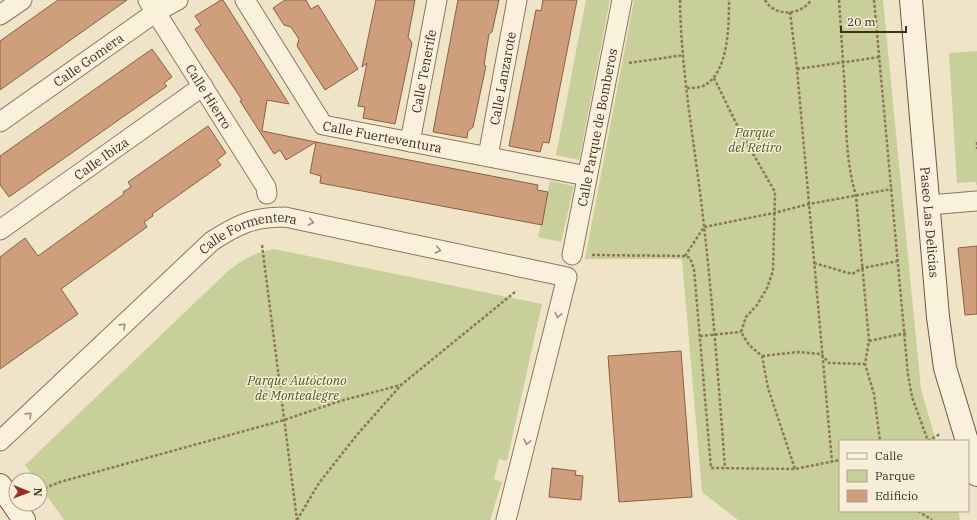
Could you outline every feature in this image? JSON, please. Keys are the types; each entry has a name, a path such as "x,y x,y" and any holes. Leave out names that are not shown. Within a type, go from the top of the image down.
{"street":[{"path":"0,15 22,0"},
{"name":"Calle Gomera","path":"0,122 152,6 178,0"},
{"name":"Calle Fuerteventura","path":"245,0 323,124 587,176"},
{"name":"Calle Tenerife","path":"410,142 437,0"},
{"name":"Calle Lanzarote","path":"488,156 517,0"},
{"name":"Calle Parque de Bomberos","path":"572,255 622,0"},
{"name":"Paseo Las Delicias","path":"911,0 938,317 946,368 967,440"},
{"name":"Calle Hierro","path":"152,6 266,187 267,194"},
{"name":"Calle Ibiza","path":"0,230 203,86"},
{"path":"929,205 977,201"},
{"name":"Calle Formentera","path":"0,441 212,241 236,226 259,218 285,217 566,277 506,520"},
{"path":"969,448 977,475"},
{"path":"0,485 24,520"}],"path":[{"path":"680,0 687,88 704,227 715,335 725,468"},
{"path":"687,88 702,86 714,78 723,58 729,33 729,0"},
{"path":"765,0 774,9 790,12 802,9 811,0"},
{"path":"838,0 843,62 847,150 851,177 856,196 869,341 865,364 874,394 880,440"},
{"path":"874,0 906,333 908,375 912,397 928,440"},
{"path":"790,12 797,69 821,354 832,462"},
{"path":"609,66 684,55"},
{"path":"797,69 880,57"},
{"path":"714,78 740,131 775,192 773,271 767,288 757,305 746,317 741,332"},
{"path":"977,142 977,149"},
{"path":"685,256 704,227 774,213 808,204 892,189"},
{"path":"262,245 297,520"},
{"path":"572,255 685,256 690,258 694,269 711,468 795,468 839,460"},
{"path":"814,263 852,274 863,268 898,261"},
{"path":"297,520 319,483 356,436 401,385 515,292"},
{"path":"700,336 741,332"},
{"path":"741,332 749,345 762,356 768,388 795,468"},
{"path":"869,341 906,333"},
{"path":"762,356 798,352 821,354 829,363 865,364"},
{"path":"48,487 60,482 284,420 340,400 401,385"},
{"path":"930,440 940,434"},
{"path":"920,512 932,520"}],"green space":[{"path":"586,0 610,0 579,160 556,155"},
{"name":"Parque del Retiro","path":"634,0 883,0 921,389 936,440 839,440 839,512 958,512 960,520 738,520 702,492 682,259 585,259"},
{"path":"977,51 976,185 976,182 957,183 949,53"},
{"path":"550,181 574,186 561,242 538,237"},
{"name":"Parque Autóctono de Montealegre","path":"274,249 542,304 507,461 499,459 494,479 502,482 490,520 64,520 48,497 48,472 30,472 25,465 228,271 239,263 261,252"}],"building":[{"path":"58,0 127,0 0,90 0,41"},
{"path":"223,0 289,104 267,100 262,131 316,142 286,160 280,150 274,154 240,101 242,100 195,29 201,25 195,16"},
{"path":"285,0 306,0 311,9 318,5 358,69 325,90 297,46 299,39 291,27 284,25 273,8"},
{"path":"376,0 415,0 408,37 412,43 395,124 363,118 365,107 358,106 367,63 362,67"},
{"path":"458,0 499,0 492,32 489,34 484,65 486,66 473,127 468,131 467,138 433,132"},
{"path":"543,0 577,0 549,143 543,142 540,152 509,146 536,10 541,11"},
{"path":"152,49 172,77 164,83 167,86 9,197 0,185 0,156"},
{"path":"208,126 226,153 217,160 221,165 152,214 153,216 144,222 147,227 61,289 78,314 0,369 0,257 25,238 38,256 124,194 123,192 131,187 128,182"},
{"path":"316,142 538,185 537,190 548,192 542,225 320,183 321,176 310,173"},
{"path":"977,246 977,314 965,315 958,248"},
{"path":"681,351 692,497 619,502 608,356"},
{"path":"552,468 576,471 575,475 583,476 581,500 549,497"}]}
